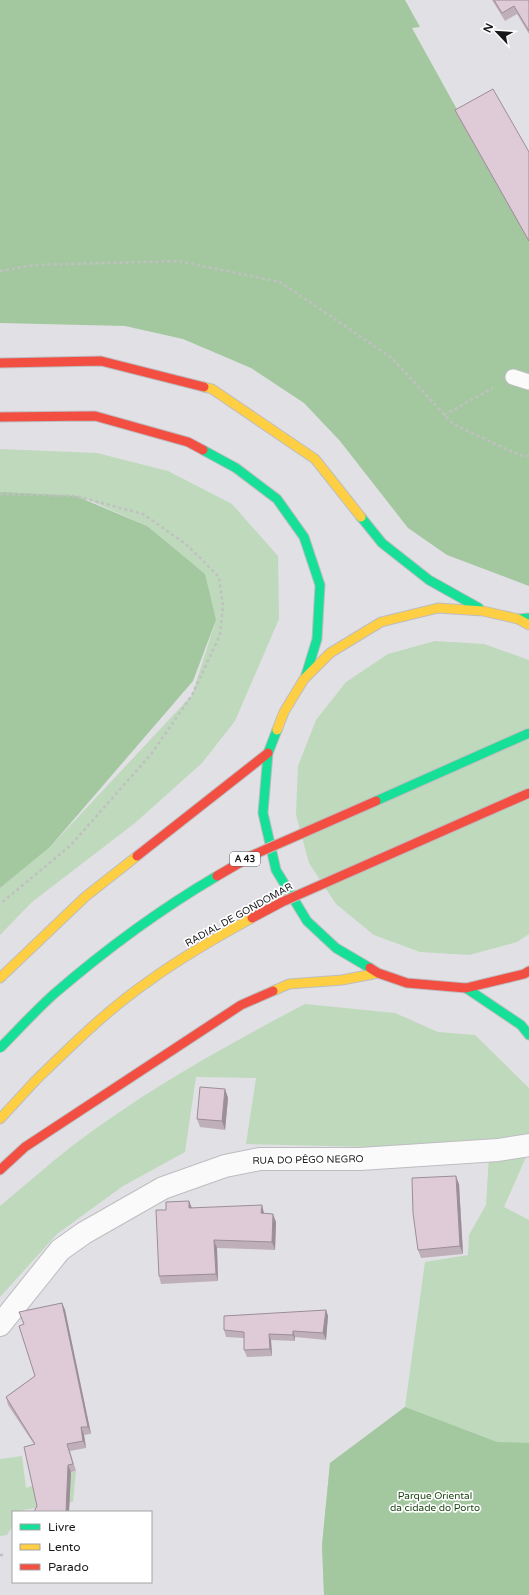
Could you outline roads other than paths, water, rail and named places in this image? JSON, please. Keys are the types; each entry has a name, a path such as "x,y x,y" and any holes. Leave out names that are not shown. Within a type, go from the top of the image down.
{"main road":[{"path":"0,363 101,362 212,390 314,459 382,543 429,580 484,610"},
{"path":"0,418 94,416 188,442 236,468 277,499 304,536 320,586 317,639 304,679 284,712 268,753 263,813 276,870 307,921 336,948 378,972 407,983 466,988 524,974 529,971"},
{"path":"304,679 330,653 381,622 438,608 484,610 518,619 529,625"},
{"path":"518,619 529,618"},
{"name":"A 43","path":"0,1048 52,995 116,942 177,899 253,855 529,733"},
{"path":"0,978 85,897 268,753"},
{"name":"RADIAL DE GONDOMAR","path":"0,1119 34,1081 86,1031 148,980 210,941 282,902 529,793"},
{"path":"0,1170 25,1147 240,1005 289,984 342,980 378,972"},
{"path":"466,988 521,1025 529,1035"}],"street":[{"name":"RUA DO PÊGO NEGRO","path":"0,1325 60,1250 84,1233 163,1188 225,1166 260,1159 360,1159 498,1150 529,1145"}],"lane":[{"path":"513,377 529,382"}],"park label":[{"name":"Parque Oriental da cidade do Porto","path":"435,1502"}]}
